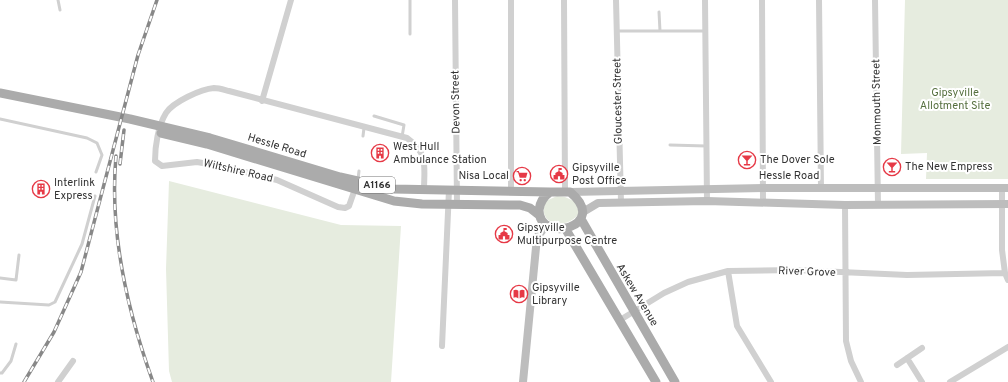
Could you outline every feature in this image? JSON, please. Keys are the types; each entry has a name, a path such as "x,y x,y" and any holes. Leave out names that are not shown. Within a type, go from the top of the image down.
{"main road":[{"name":"Hessle Road","path":"0,93 130,119 356,185 394,201 520,205 530,208 539,215"},
{"name":"Hessle Road","path":"0,99 209,141"},
{"name":"Hessle Road","path":"356,185 424,191 453,190 550,192"},
{"path":"568,191 581,202 582,215 577,223 565,228 557,229 547,225 539,215 541,202 550,192 568,191"},
{"name":"Askew Avenue","path":"582,215 634,312 675,382"},
{"path":"565,228 656,382"}],"street":[{"path":"262,101 291,0"},
{"name":"Devon Street","path":"442,346 453,204 455,0"},
{"path":"511,0 511,192"},
{"path":"564,0 568,191"},
{"name":"Gloucester Street","path":"616,0 621,202"},
{"path":"705,0 707,201"},
{"path":"762,0 763,202"},
{"path":"819,0 821,188"},
{"name":"Monmouth Street","path":"875,0 878,204"},
{"name":"Wiltshire Road","path":"356,185 349,206 345,208 338,207 270,178 197,162 162,166 155,161 155,148 166,112 188,96 214,88 402,137 418,146 423,156 424,191"},
{"name":"Hessle Road","path":"568,191 763,188 1005,188"},
{"path":"1005,188 1002,250 1006,277"},
{"path":"582,215 598,203 621,202 707,201 846,204 1005,204"},
{"path":"846,204 846,341 851,361 861,382"},
{"path":"523,382 537,237 547,225"},
{"name":"River Grove","path":"620,320 664,293 688,282 728,271 796,270 845,273 1006,277"},
{"path":"728,271 737,326 771,382"},
{"path":"950,382 957,380 1008,347"},
{"path":"896,365 922,348"},
{"path":"907,358 922,382"},
{"path":"58,382 73,361"}],"lane":[{"path":"58,0 60,10"},
{"path":"410,0 410,34"},
{"path":"659,12 660,31"},
{"path":"617,31 706,31"},
{"path":"374,116 404,125 402,137"},
{"path":"0,119 87,138 97,143 102,155 96,172"},
{"path":"363,136 364,128"},
{"path":"670,145 706,146"},
{"path":"356,185 359,171"},
{"path":"0,302 49,305 55,302 82,244 95,196"},
{"path":"0,278 16,280 19,255"},
{"path":"0,373 2,373 11,361 16,344"}],"green space":[{"name":"Gipsyville Allotment Site","path":"905,0 1008,0 1008,179 926,179 927,153 901,154"},
{"path":"169,181 341,225 401,226 391,382 172,382 169,371 166,269"},
{"path":"557,196 565,197 576,202 579,213 574,219 561,224 549,221 545,216 544,209 546,201"}],"railway":[{"path":"24,382 54,332 81,272 138,55 157,0"},
{"path":"120,164 124,130"},
{"path":"116,156 115,214 122,271 135,327 153,382"}],"place":[{"name":"West Hull Ambulance Station","path":"380,153"},
{"name":"The Dover Sole","path":"747,160"},
{"name":"The New Empress","path":"892,167"},
{"name":"Gipsyville Post Office","path":"559,174"},
{"name":"Nisa Local","path":"522,176"},
{"name":"Interlink Express","path":"41,189"},
{"name":"Gipsyville Multipurpose Centre","path":"504,234"},
{"name":"Gipsyville Library","path":"519,294"}]}
